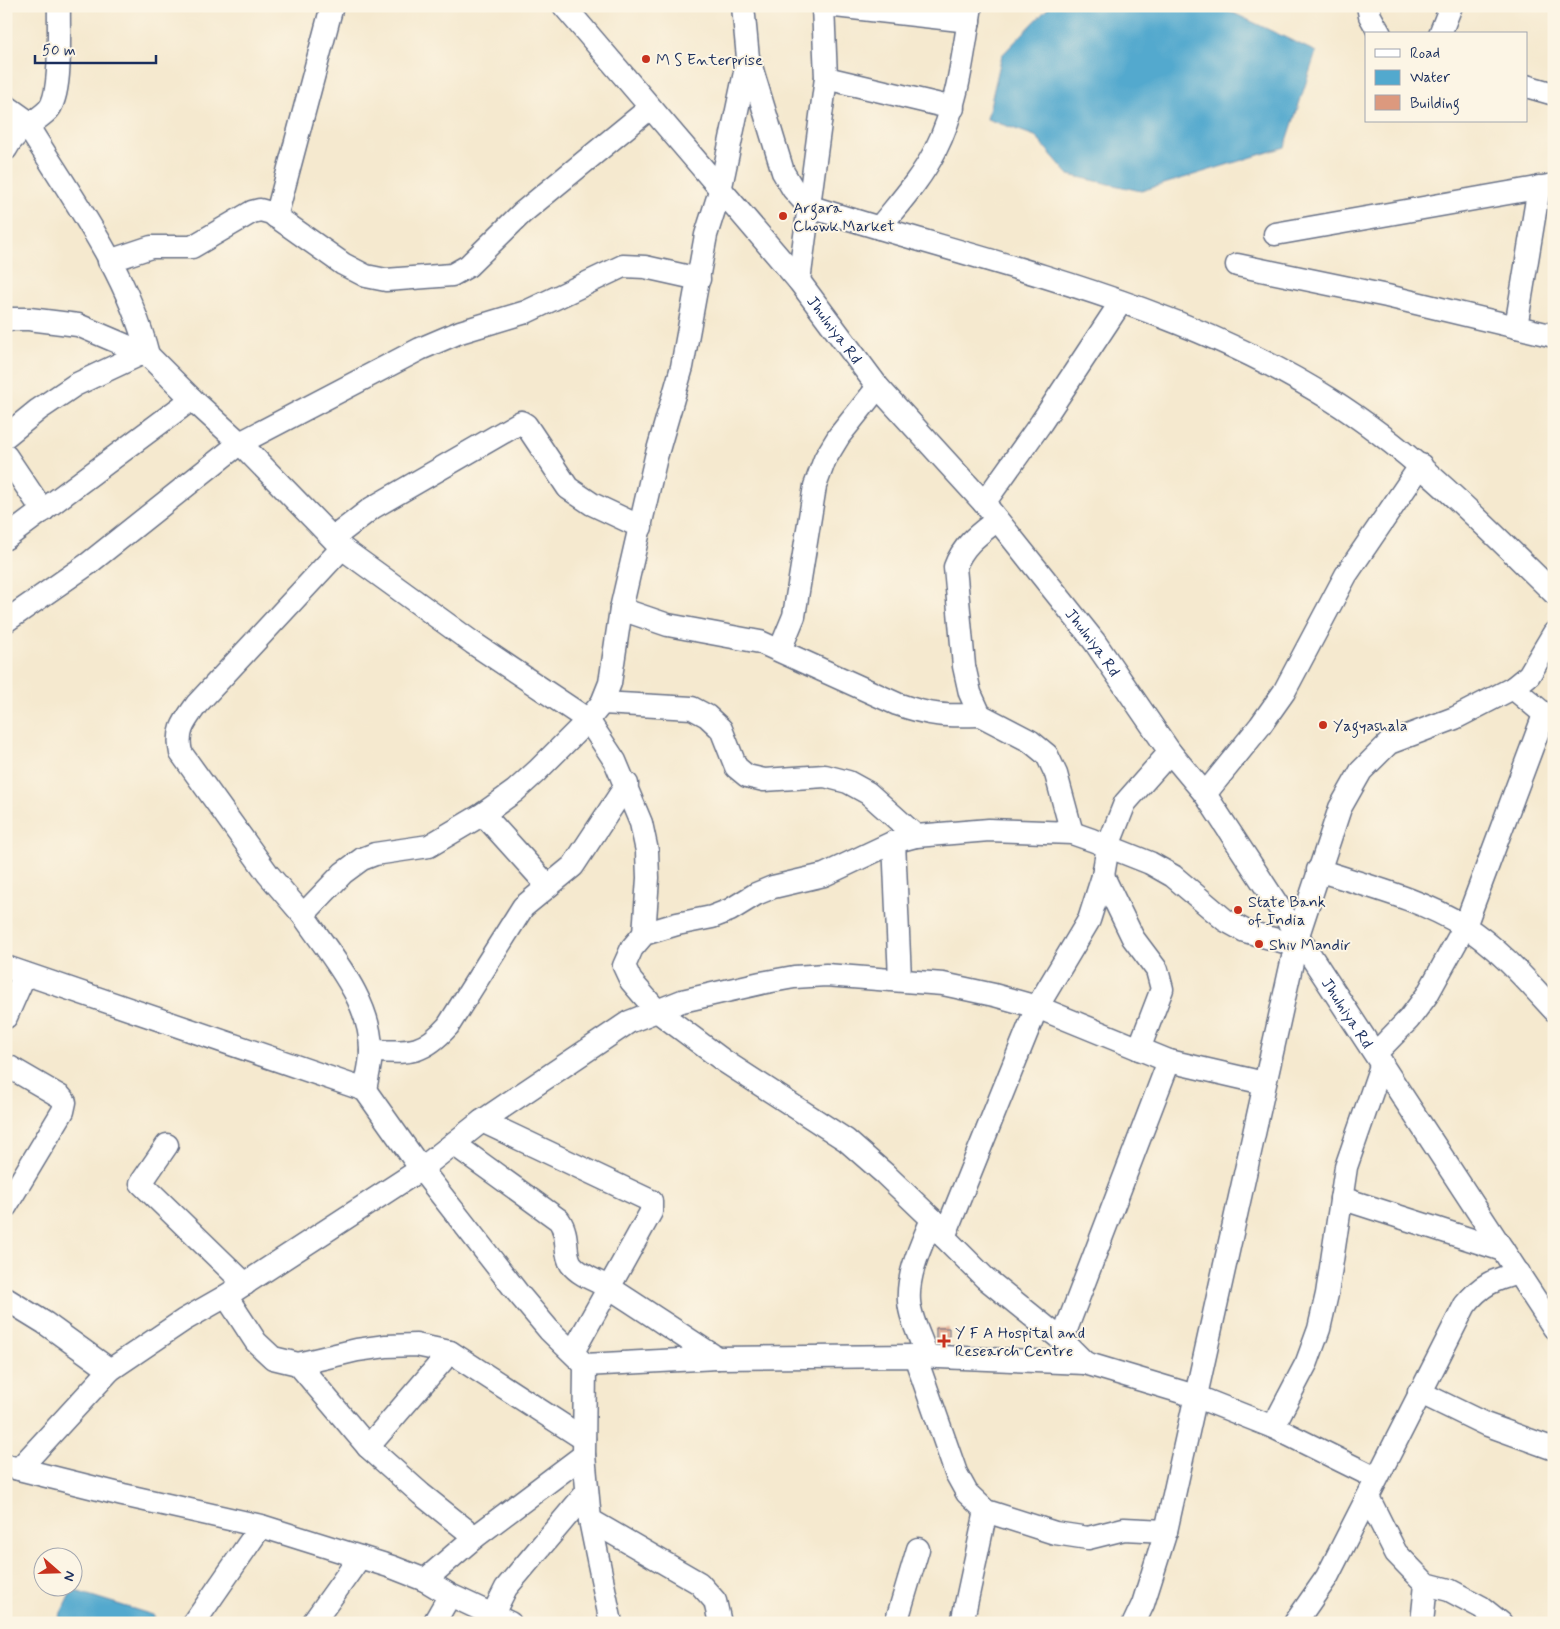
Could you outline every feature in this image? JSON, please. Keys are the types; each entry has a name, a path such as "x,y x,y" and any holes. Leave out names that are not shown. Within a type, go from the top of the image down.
{"street":[{"path":"6,150 18,133 48,110 55,96 59,6"},
{"path":"276,217 332,6"},
{"name":"Jhulniya Rd","path":"564,6 720,191 799,281 878,387 991,511 1094,641 1170,752 1205,794 1296,940 1379,1058 1503,1250 1551,1319"},
{"path":"743,6 748,58 783,172 793,189 808,206 1063,281 1226,344 1280,370 1331,400 1421,465 1554,592"},
{"path":"799,281 826,78 823,6"},
{"path":"835,6 970,14 953,108 935,151 919,178 879,228"},
{"path":"1368,6 1370,16 1379,32"},
{"path":"1441,32 1451,6"},
{"path":"303,915 342,873 362,859 375,854 428,846 483,814 515,791 588,720 602,703 610,683 621,609 656,457 682,368 706,235 720,191 748,58"},
{"path":"826,78 953,108"},
{"path":"6,106 29,124 109,261 127,297 143,336 145,354"},
{"path":"109,261 142,248 192,247 256,211 266,211 343,264 366,276 395,280 452,275 468,266 522,213 650,108"},
{"path":"1275,234 1546,186 1516,328"},
{"path":"1237,264 1387,296 1554,336"},
{"path":"6,621 88,564 240,443 420,349 460,332 526,312 612,269 633,265 699,279"},
{"path":"980,715 970,693 964,666 955,567 960,553 991,511 1042,423 1121,302"},
{"path":"6,319 78,325 145,354 240,443 337,543 473,643 588,720 615,761 627,784 641,823 647,851 648,878 644,934"},
{"path":"6,436 38,410 75,385 145,354"},
{"path":"780,650 794,616 815,486 825,459 839,436 878,387"},
{"path":"6,538 192,399"},
{"path":"365,1090 371,1051 366,1022 359,1001 303,915 268,874 181,753 178,738 185,720 196,704 337,543 372,508 521,422 568,488 592,504 641,527"},
{"path":"6,456 43,511"},
{"path":"1205,794 1260,726 1284,692 1346,575 1421,465"},
{"path":"621,609 692,631 736,636 760,642 919,712 938,716 980,715 1030,741 1047,755 1056,774 1072,833"},
{"path":"1134,1623 1143,1604 1166,1531 1296,940 1340,808 1361,771 1388,743 1455,718 1513,688 1530,675 1554,633"},
{"path":"1273,1427 1307,1362 1319,1329 1327,1294 1346,1168 1379,1058 1426,996 1465,926 1549,718 1513,688"},
{"path":"602,703 692,708 707,716 721,729 736,767 747,776 764,780 825,776 848,782 868,793 916,836"},
{"path":"1166,1531 1124,1529 1088,1538 1055,1533 986,1511 967,1493 956,1473 921,1356 909,1303 909,1285 915,1261 938,1228 1037,1007 1089,920 1103,876 1108,846 1125,803 1170,752"},
{"path":"371,1051 414,1052 435,1041 448,1026 524,907 573,866 627,784"},
{"path":"483,814 548,886"},
{"path":"1085,1363 1062,1340 985,1278 938,1228 846,1140 724,1060 657,1011 631,981 624,966 632,948 644,934 712,917 730,910 756,894 773,887 824,875 894,842 916,836 988,830 1072,833 1150,863 1173,876 1225,920 1238,928 1296,940"},
{"path":"894,842 900,979"},
{"path":"1318,870 1421,905 1465,926 1518,973 1554,1010"},
{"path":"1103,876 1133,938 1157,970 1162,988 1139,1049"},
{"path":"6,1018 15,970 365,1090 421,1169 536,1315 579,1358 921,1356 1085,1363 1195,1396 1273,1427 1372,1488 1396,1553 1426,1584 1449,1590 1481,1607 1501,1623"},
{"path":"13,1468 110,1370 184,1320 245,1284 421,1169 482,1121 629,1022 682,1002 794,977 826,975 900,979 943,984 1037,1007 1169,1061 1264,1083"},
{"path":"1062,1340 1169,1061"},
{"path":"6,1065 61,1097 65,1102 63,1111 6,1206"},
{"path":"482,1121 651,1201 651,1212 608,1287 579,1358 590,1520 611,1623"},
{"path":"454,1144 559,1220 566,1230 567,1252 571,1264 582,1274 608,1287 716,1358"},
{"path":"168,1145 141,1183 245,1284"},
{"path":"1341,1198 1503,1250"},
{"path":"1294,1623 1326,1577 1465,1305 1479,1288 1495,1280 1519,1273"},
{"path":"226,1296 256,1342 273,1358 298,1364 357,1350 386,1346 416,1345 450,1352 584,1447"},
{"path":"6,1299 45,1323 110,1370"},
{"path":"368,1447 450,1352"},
{"path":"298,1364 368,1447 414,1488 475,1537"},
{"path":"1419,1392 1485,1424 1554,1449"},
{"path":"425,1580 584,1447"},
{"path":"13,1468 261,1526 360,1556 425,1580 501,1619 506,1588 587,1492"},
{"path":"962,1623 986,1511"},
{"path":"590,1520 699,1583 715,1601 720,1623"},
{"path":"194,1623 261,1526"},
{"path":"896,1623 918,1549"},
{"path":"313,1623 360,1556"},
{"path":"1422,1623 1426,1584"},
{"path":"434,1623 450,1594"}],"water":[{"path":"1050,6 1204,6 1227,10 1316,52 1285,147 1141,191 1069,175 1035,136 987,119 1002,55"},
{"path":"82,1593 153,1615 157,1623 56,1623 69,1596 82,1596"}],"building":[{"path":"936,1328 949,1328 949,1351 936,1350"}],"place":[{"name":"M S Enterprise","path":"646,59"},
{"name":"Argara Chowk Market","path":"783,216"},
{"name":"Yagyashala","path":"1323,725"},
{"name":"State Bank of India","path":"1238,910"},
{"name":"Shiv Mandir","path":"1259,944"},
{"name":"Y F A Hospital and Research Centre","path":"944,1341"}]}
